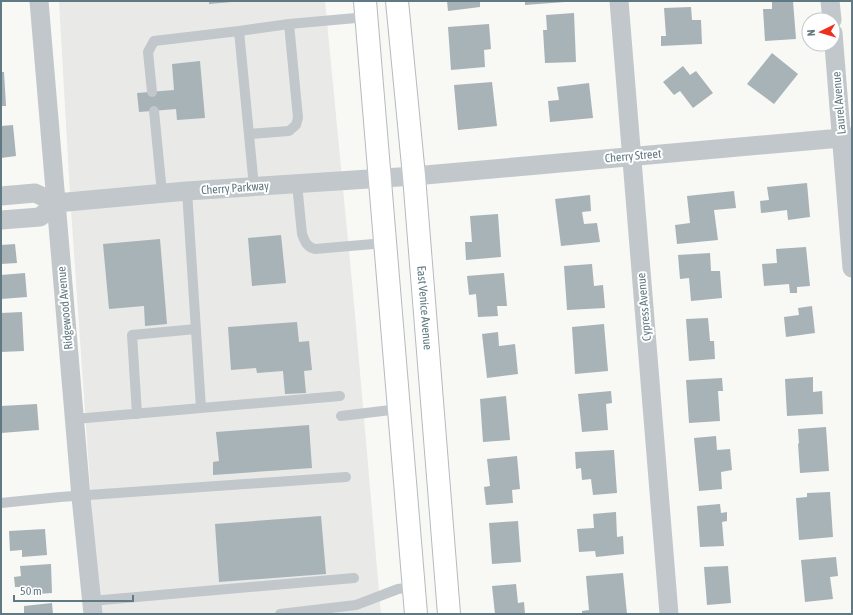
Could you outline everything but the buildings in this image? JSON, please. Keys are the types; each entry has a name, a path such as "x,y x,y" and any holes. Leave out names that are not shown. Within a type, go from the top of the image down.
{"main road":[{"name":"East Venice Avenue","path":"397,1 414,176 449,614"},
{"path":"366,9 416,614"}],"street":[{"name":"Ridgewood Avenue","path":"39,1 92,607"},
{"name":"Cypress Avenue","path":"619,1 669,614"},
{"path":"830,1 831,12"},
{"name":"Laurel Avenue","path":"836,52 847,138 852,268"},
{"name":"Cherry Street","path":"414,176 847,138"},
{"name":"Cherry Parkway","path":"56,202 187,191 414,176"},
{"path":"1,196 35,193 56,202 40,217 1,220"}],"lane":[{"path":"152,92 148,52 154,41 289,24 366,9"},
{"path":"249,134 289,131 296,125 298,118 289,24"},
{"path":"238,31 254,187"},
{"path":"154,111 162,194"},
{"path":"297,184 302,234 305,242 310,248 315,249 385,243"},
{"path":"187,191 201,408"},
{"path":"137,414 132,335 196,328"},
{"path":"75,419 340,396"},
{"path":"342,416 399,409"},
{"path":"1,503 346,477"},
{"path":"92,607 354,578"},
{"path":"280,614 356,605 398,589 414,587"}],"shaded area":[{"path":"59,1 325,1 354,303 381,614 99,614 70,195"}]}
